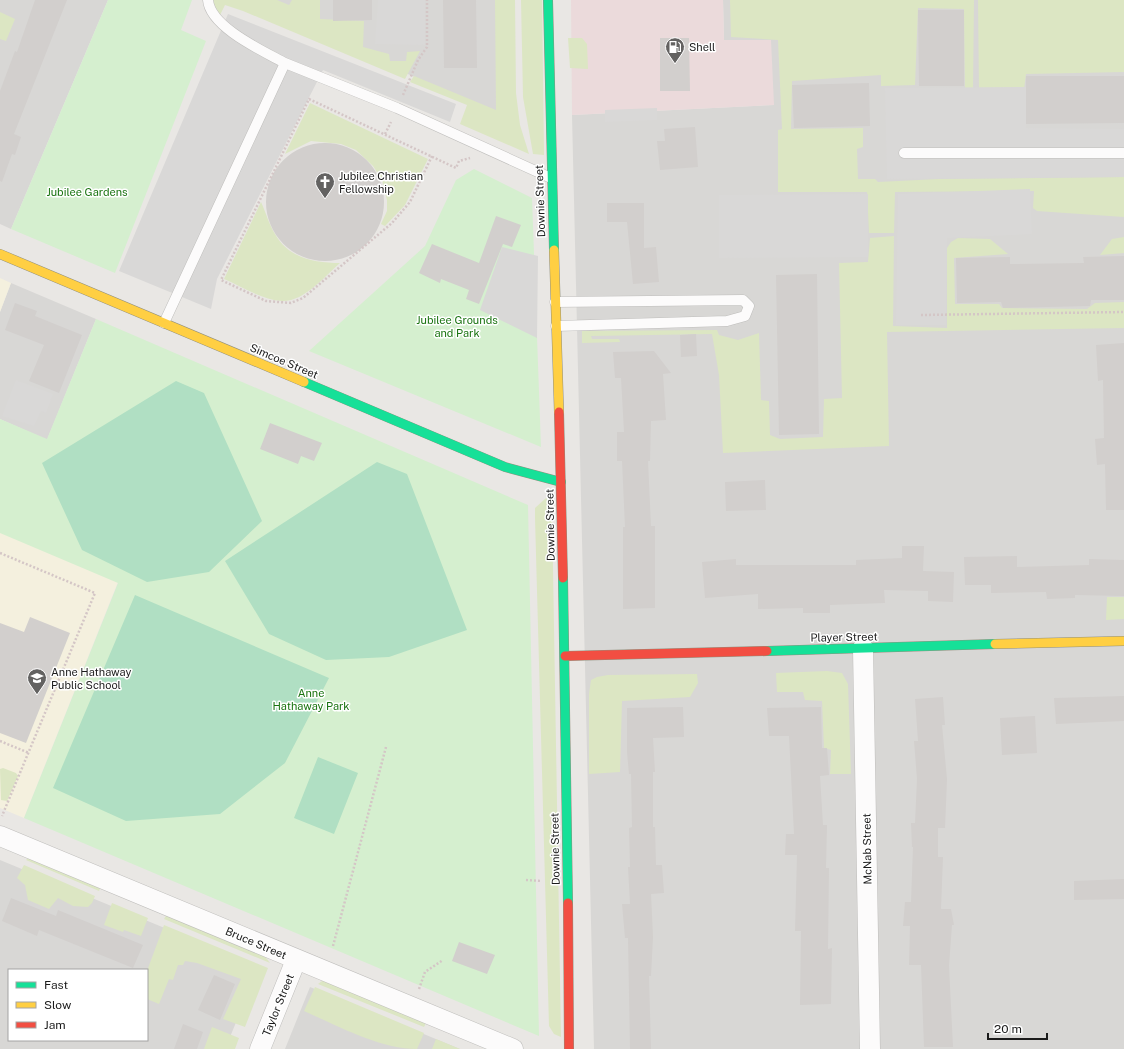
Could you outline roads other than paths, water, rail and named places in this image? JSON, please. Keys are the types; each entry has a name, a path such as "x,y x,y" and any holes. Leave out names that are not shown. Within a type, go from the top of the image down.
{"street":[{"name":"Downie Street","path":"548,0 551,178 565,656 569,1049"},
{"name":"Simcoe Street","path":"0,254 505,467 561,482"},
{"name":"Player Street","path":"565,656 1124,641"},
{"name":"McNab Street","path":"863,648 870,1049"},
{"name":"Bruce Street","path":"0,836 512,1049"},
{"name":"Taylor Street","path":"260,1049 296,960"}],"lane":[{"path":"208,0 208,6 224,26 237,36 285,63 397,108 551,178"},
{"path":"164,323 285,63"},
{"path":"904,154 1124,153"},
{"path":"555,302 743,300 749,306 745,316 727,321 556,326"}],"place":[{"name":"Shell","path":"675,64"},
{"name":"Jubilee Christian Fellowship","path":"325,199"},
{"name":"Anne Hathaway Public School","path":"37,695"}],"park label":[{"name":"Jubilee Gardens","path":"87,192"},
{"name":"Jubilee Grounds and Park","path":"457,326"},
{"name":"Anne Hathaway Park","path":"311,699"}]}
